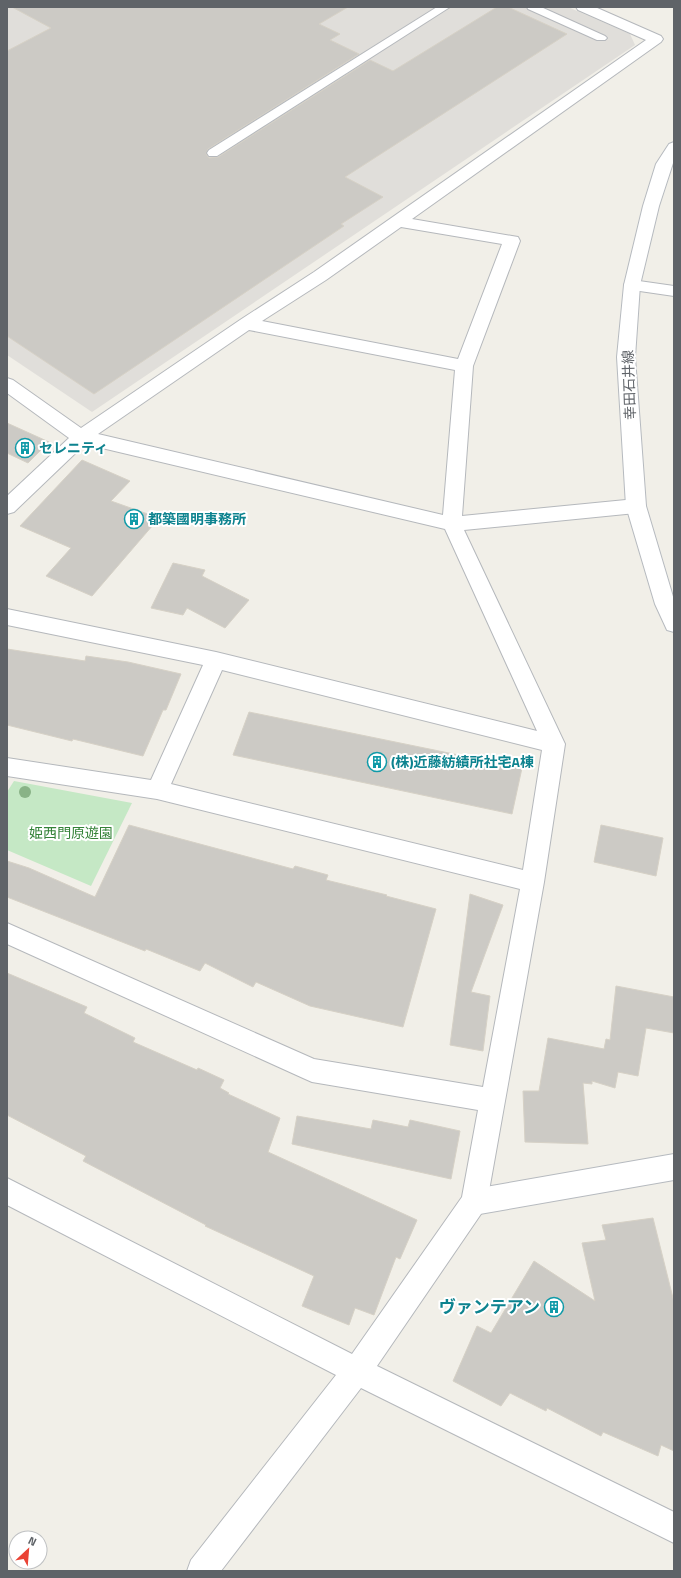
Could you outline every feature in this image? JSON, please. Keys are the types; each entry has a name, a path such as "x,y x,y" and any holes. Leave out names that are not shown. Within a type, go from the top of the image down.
{"street":[{"path":"7,507 81,437 246,324 320,276 656,39 583,7"},
{"name":"幸田石井線","path":"674,147 664,164 651,206 632,285 626,357 636,506 665,604 674,624"},
{"path":"202,1571 357,1371 474,1202 534,882 554,744 452,524 464,366 512,240 398,221"},
{"path":"632,285 674,292"},
{"path":"246,324 464,366"},
{"path":"7,384 81,437 452,524 636,506"},
{"path":"7,617 216,660 554,744"},
{"path":"157,790 216,660"},
{"path":"7,767 157,790 534,882"},
{"path":"7,933 312,1070 493,1101"},
{"path":"474,1202 674,1167"},
{"path":"7,1191 357,1371 674,1528"}],"lane":[{"path":"213,153 445,7"},
{"path":"532,7 602,38"}],"shaded area":[{"path":"7,7 568,7 630,34 635,45 92,412 7,355"}],"green space":[{"name":"姫西門原遊園","path":"14,781 132,803 91,886 7,850 7,792"}],"building":[{"path":"12,7 348,7 319,24 340,34 330,40 359,54 208,149 206,154 209,158 218,157 370,60 393,71 497,7 508,7 567,34 345,177 383,197 341,224 344,226 94,394 7,336 7,51 51,28"},
{"name":"セレニティ","path":"7,423 49,442 28,463 7,453"},
{"path":"82,460 130,481 111,501 159,518 92,596 46,576 71,548 20,526"},
{"path":"173,563 205,570 202,576 249,600 225,628 187,608 183,615 151,608"},
{"path":"7,649 85,661 86,656 128,662 181,674 166,710 163,710 143,756 7,725"},
{"name":"(株)近藤紡績所社宅A棟","path":"249,712 522,768 512,814 233,755"},
{"path":"129,825 293,869 295,866 328,875 326,880 436,909 403,1027 310,1006 256,982 253,987 205,963 200,971 146,949 145,951 7,897 7,861 29,868 95,897"},
{"path":"601,825 663,838 656,876 594,862"},
{"path":"470,894 503,905 471,992 490,996 483,1051 450,1045"},
{"path":"7,973 87,1007 84,1013 135,1038 133,1042 224,1080 220,1088 229,1093 228,1094 280,1118 268,1152 417,1220 400,1259 396,1257 374,1315 355,1308 349,1325 302,1306 314,1276 205,1226 206,1225 83,1161 86,1156 7,1115"},
{"path":"616,986 674,997 674,1033 646,1028 638,1076 618,1072 615,1088 592,1081 592,1084 583,1083 588,1144 525,1142 523,1091 539,1091 548,1038 604,1049 606,1039 610,1040"},
{"path":"297,1116 371,1129 373,1120 408,1127 410,1120 460,1131 451,1179 292,1144"},
{"path":"653,1218 674,1302 674,1451 661,1445 658,1456 603,1432 601,1436 547,1408 546,1411 510,1393 501,1406 453,1381 477,1326 491,1333 534,1261 595,1301 582,1243 606,1240 602,1225"}],"place":[{"name":"セレニティ","path":"25,448"},
{"name":"都築國明事務所","path":"134,519"},
{"name":"(株)近藤紡績所社宅A棟","path":"377,762"},
{"name":"ヴァンテアン","path":"554,1307"}]}
